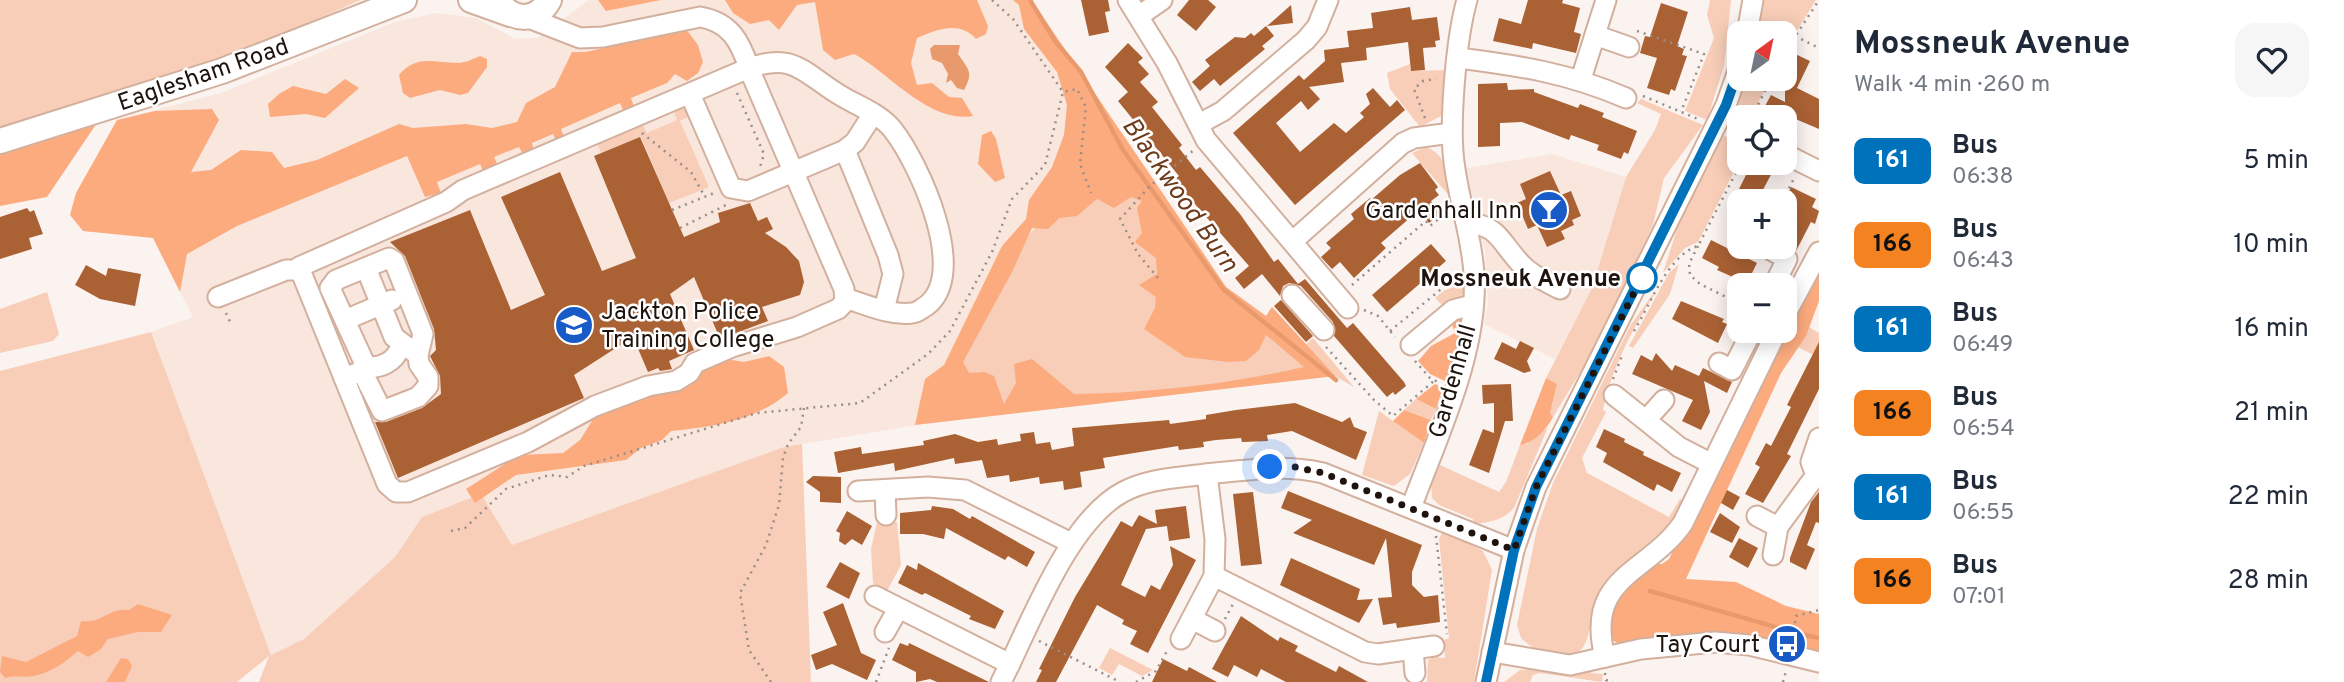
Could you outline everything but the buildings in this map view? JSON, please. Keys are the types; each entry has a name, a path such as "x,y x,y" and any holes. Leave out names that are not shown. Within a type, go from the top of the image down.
{"main road":[{"name":"Eaglesham Road","path":"0,141 222,71 404,0"},
{"path":"471,0 512,11 538,13 550,0"}],"street":[{"path":"550,0 574,35"},
{"path":"1161,0 1133,8 1167,63 1203,132 1339,297"},
{"path":"1203,132 1223,111 1306,40 1317,27 1328,0"},
{"name":"Gardenhall","path":"1410,508 1452,398 1466,348 1472,305 1474,279 1466,223 1441,134 1458,67 1467,0"},
{"path":"1750,21 1754,0"},
{"path":"356,372 391,362 410,350 424,334 394,261 389,258 336,280 330,288 345,320 356,372 387,484 396,492 408,492 528,442 595,406 648,386 676,382 689,373 695,363 732,347 797,327 838,309 845,298 844,289 742,46 731,29 713,19 684,19 603,37 574,35 512,11"},
{"path":"1581,79 1601,18 1629,47"},
{"path":"299,270 299,267 308,261 446,202 463,190 772,60 785,61 803,68 837,94 892,128 912,158 941,238 942,284 934,300 915,314 884,310 845,298"},
{"path":"1458,67 1543,70 1581,79 1626,98"},
{"path":"1486,682 1514,550 1536,487 1715,127 1730,91"},
{"path":"690,94 733,188 748,191 845,150 855,142 873,114"},
{"path":"1293,241 1403,143 1413,138 1441,134"},
{"path":"845,150 888,255 893,274 884,310"},
{"path":"1797,160 1819,171"},
{"path":"1466,223 1482,223 1492,228 1524,267 1560,289"},
{"path":"1797,293 1819,252"},
{"path":"299,270 356,372 382,411 418,397 428,386 428,377 410,350 394,337 366,268"},
{"path":"218,297 286,270 299,270"},
{"path":"345,320 407,293"},
{"path":"1324,330 1299,302 1339,297"},
{"path":"1411,345 1453,310 1472,305"},
{"path":"1719,363 1732,370 1746,343"},
{"path":"1605,657 1600,622 1611,593 1623,576 1675,534 1771,343"},
{"path":"1614,395 1679,447 1710,463"},
{"path":"1647,419 1664,400"},
{"path":"1773,555 1778,527 1817,476 1811,462 1819,438"},
{"path":"1001,682 1071,543 1100,508 1122,492 1152,481 1270,467 1295,467 1323,473 1514,550"},
{"path":"1181,639 1214,576 1215,539 1207,474"},
{"path":"858,491 928,486 965,490 1071,543"},
{"path":"884,490 886,515"},
{"path":"1757,516 1778,527"},
{"path":"1214,576 1365,652 1378,653 1434,646"},
{"path":"875,596 1010,664"},
{"path":"885,632 898,608"},
{"path":"1192,619 1215,631"},
{"path":"1492,652 1570,665 1642,649 1715,642 1749,645 1819,662"},
{"path":"1413,649 1415,673"}],"path":[{"path":"451,531 465,528 506,489 549,475 567,477 584,466 757,413 860,402 928,354 950,331 992,252 1001,222 1012,199 1045,165 1063,92 1013,19 992,0"},
{"path":"1797,33 1819,0"},
{"path":"1601,18 1704,54 1681,112"},
{"path":"1797,37 1819,48"},
{"path":"1441,134 1414,89 1423,81 1458,67"},
{"path":"730,77 764,154 760,167 766,183"},
{"path":"1063,92 1077,89 1086,107 1080,164 1091,193"},
{"path":"1626,98 1638,94 1715,127"},
{"path":"635,118 643,135 691,172 705,197"},
{"path":"1158,278 1138,254 1120,219 1203,132"},
{"path":"1727,298 1700,284 1690,275 1689,264 1735,175"},
{"path":"672,210 733,188 735,200 680,228"},
{"path":"1339,297 1426,221 1430,226 1461,200"},
{"path":"1629,340 1667,274 1686,250 1698,246"},
{"path":"1390,331 1445,286 1474,279"},
{"path":"1324,330 1317,338 1393,416 1435,380"},
{"path":"1614,395 1609,391 1625,350"},
{"path":"771,682 750,650 740,593 766,545 779,505 783,458 788,444 801,427 804,408"},
{"path":"1434,519 1447,636 1434,646"},
{"path":"1215,631 1219,631 1241,589"},
{"path":"876,682 891,642 885,632"},
{"path":"1026,635 1120,682"},
{"path":"1136,682 1156,671 1170,644 1181,639"}],"shaded area":[{"path":"0,0 361,0 213,64 0,133"},
{"name":"Jackton Police Training College","path":"589,0 1027,0 1037,8 1122,133 930,423 784,447 512,545 481,495 422,517 395,557 304,639 271,655 151,332 193,317 153,238 83,231 70,215 76,193 117,120 221,93 395,22 436,13 476,18 515,39 538,38"},
{"path":"598,0 661,0 606,11"},
{"path":"725,0 977,0 988,26 986,34 976,39 962,30 947,28 924,35 917,38 911,63 917,85 932,83 949,97 962,98 973,116 957,116 926,105 854,54 835,60 823,50 815,2 797,5 779,30 769,20 750,24 733,13"},
{"path":"1013,0 1027,0 1037,8 1226,287 1266,316 1272,307 1335,376 915,425 925,379 944,365 1002,246 1026,219 1029,200 1052,167 1064,135 1067,105 1057,72 1024,29 1019,5","holes":["1131,197 1142,201 1137,208 1142,233 1135,242 1156,258 1157,274 1139,285 1156,297 1155,308 1144,329 1185,357 1229,362 1246,361 1259,350 1266,335 1304,367 1190,386 1074,394 1032,359 1014,364 1016,383 1004,404 994,376 984,372 969,373 963,362 1012,272 1032,228 1048,229 1059,218 1077,216 1097,199 1114,208"]},
{"path":"1710,0 1731,0 1724,66 1707,120 1685,111 1714,38 1707,15"},
{"path":"1764,0 1816,0 1797,31 1797,21 1761,21"},
{"path":"686,29 698,45 703,62 698,73 687,81 675,74 667,83 631,98 635,110 625,115 620,103 561,129 565,140 557,142 553,134 532,143 534,152 524,156 519,147 494,157 499,168 484,173 480,164 437,182 441,193 425,197 407,156 237,226 187,254 180,292 153,238 83,231 70,215 76,193 117,120 155,111 212,109 219,120 191,172 211,170 241,150 272,152 284,168 317,160 399,124 413,128 466,124 492,128 517,122 526,103 555,87 572,52 586,52"},
{"path":"934,45 960,45 958,54 968,68 969,76 964,90 957,88 951,80 946,83 948,74 942,63 932,59 930,49"},
{"path":"480,56 487,59 487,67 468,93 460,95 440,90 410,98 403,93 399,75 412,64 426,61 461,63"},
{"path":"1410,64 1411,71 1449,70 1441,116 1420,127 1390,89 1387,73"},
{"path":"345,79 359,88 325,118 306,114 270,117 268,104 293,86 326,94"},
{"path":"1743,91 1764,91 1757,105 1737,105"},
{"path":"1641,99 1703,125 1664,178 1653,225 1634,265 1636,270 1600,340 1553,417 1550,413 1557,384 1546,378 1592,288 1626,177 1655,130 1661,114 1637,103"},
{"path":"685,103 690,116 680,121 709,187 669,203 641,137 601,153 596,140 641,121 647,133 677,120 673,108"},
{"path":"99,120 47,197 0,206 0,151 62,136"},
{"path":"991,131 996,139 1005,178 995,182 978,164 982,135"},
{"path":"1122,133 1226,287 1266,316 1272,307 1306,344 1313,338 1354,387 1335,376 930,423 1009,257"},
{"path":"1723,135 1727,137 1727,175 1732,175 1698,242 1685,248 1663,273 1679,223"},
{"path":"1426,147 1443,161 1452,199 1412,153"},
{"path":"1552,154 1626,177 1592,288 1555,359 1484,324 1488,303 1485,253 1466,168"},
{"path":"1819,260 1819,301 1806,336 1781,373 1686,579 1736,582 1786,606 1819,614 1819,654 1621,645 1612,640 1610,626 1610,615 1617,596 1650,564 1662,564 1669,559 1777,343 1797,343 1797,304"},
{"path":"1679,264 1670,294 1633,348 1629,346 1669,273"},
{"path":"1464,284 1466,295 1442,305 1435,298 1445,290"},
{"path":"47,292 59,334 53,341 0,353 0,309"},
{"path":"1652,295 1617,365 1603,410 1606,412 1582,458 1587,473 1669,517 1680,499 1688,503 1658,544 1599,604 1583,648 1563,656 1540,652 1521,638 1517,625 1537,529 1553,483 1630,326"},
{"path":"1458,317 1461,319 1461,333 1447,382 1430,374 1418,361 1431,346 1455,333 1451,322"},
{"path":"1809,327 1819,333 1819,358 1798,347"},
{"path":"151,332 271,655 304,639 395,557 422,517 481,494 512,545 784,447 802,444 811,682 259,682 269,656 237,682 0,682 0,371"},
{"path":"769,356 784,367 788,393 762,410 718,425 671,431 662,440 641,448 626,460 516,475 475,503 466,489 519,455 563,453 580,440 597,413 721,358 744,362"},
{"path":"1546,378 1557,384 1550,413 1553,417 1540,435 1520,445"},
{"path":"1435,384 1443,387 1436,409 1416,399"},
{"path":"1416,399 1436,409 1431,420 1404,410"},
{"path":"1404,410 1431,420 1424,443 1393,421"},
{"path":"1379,411 1424,443 1410,474 1394,486 1362,475"},
{"path":"1548,427 1514,508 1505,516 1473,524 1473,519 1439,505 1432,498 1431,484 1440,465 1499,492 1506,482 1520,445 1526,444"},
{"path":"877,522 897,522 901,565 887,591 873,583 871,549"},
{"path":"1443,531 1483,551 1492,570 1474,682 1427,682 1428,660 1433,657 1445,658 1444,640 1449,638 1439,539"},
{"path":"138,604 172,615 161,632 138,632 108,639 100,650 88,657 78,651 57,666 34,676 5,678 0,672 2,656 26,662 77,636 81,621 95,620 116,611 129,610"},
{"path":"1110,648 1153,670 1142,676 1119,664 1112,675 1099,668"},
{"path":"121,658 128,659 132,666 125,682 106,682"},
{"path":"1590,669 1591,673 1603,674 1602,682 1540,673 1533,675 1530,682 1504,682 1520,670 1561,673"}],"waterway":[{"name":"Blackwood Burn","path":"1030,0 1055,41 1081,72 1123,150 1224,290 1336,380"},
{"name":"Blackwood Burn","path":"1650,591 1786,630"},
{"name":"Blackwood Burn","path":"1801,634 1819,638"}],"bus line":[{"name":"161","path":"1486,682 1514,550 1536,487 1634,293 1731,91"}],"place":[{"name":"Gardenhall Inn","path":"1549,210"},
{"name":"Mossneuk Avenue","path":"1642,278"},
{"name":"Jackton Police Training College","path":"574,325"},
{"name":"Tay Court","path":"1787,644"}],"route":[{"path":"1270,467 1295,467 1323,473 1514,550 1536,487 1646,269 1642,278"}]}
